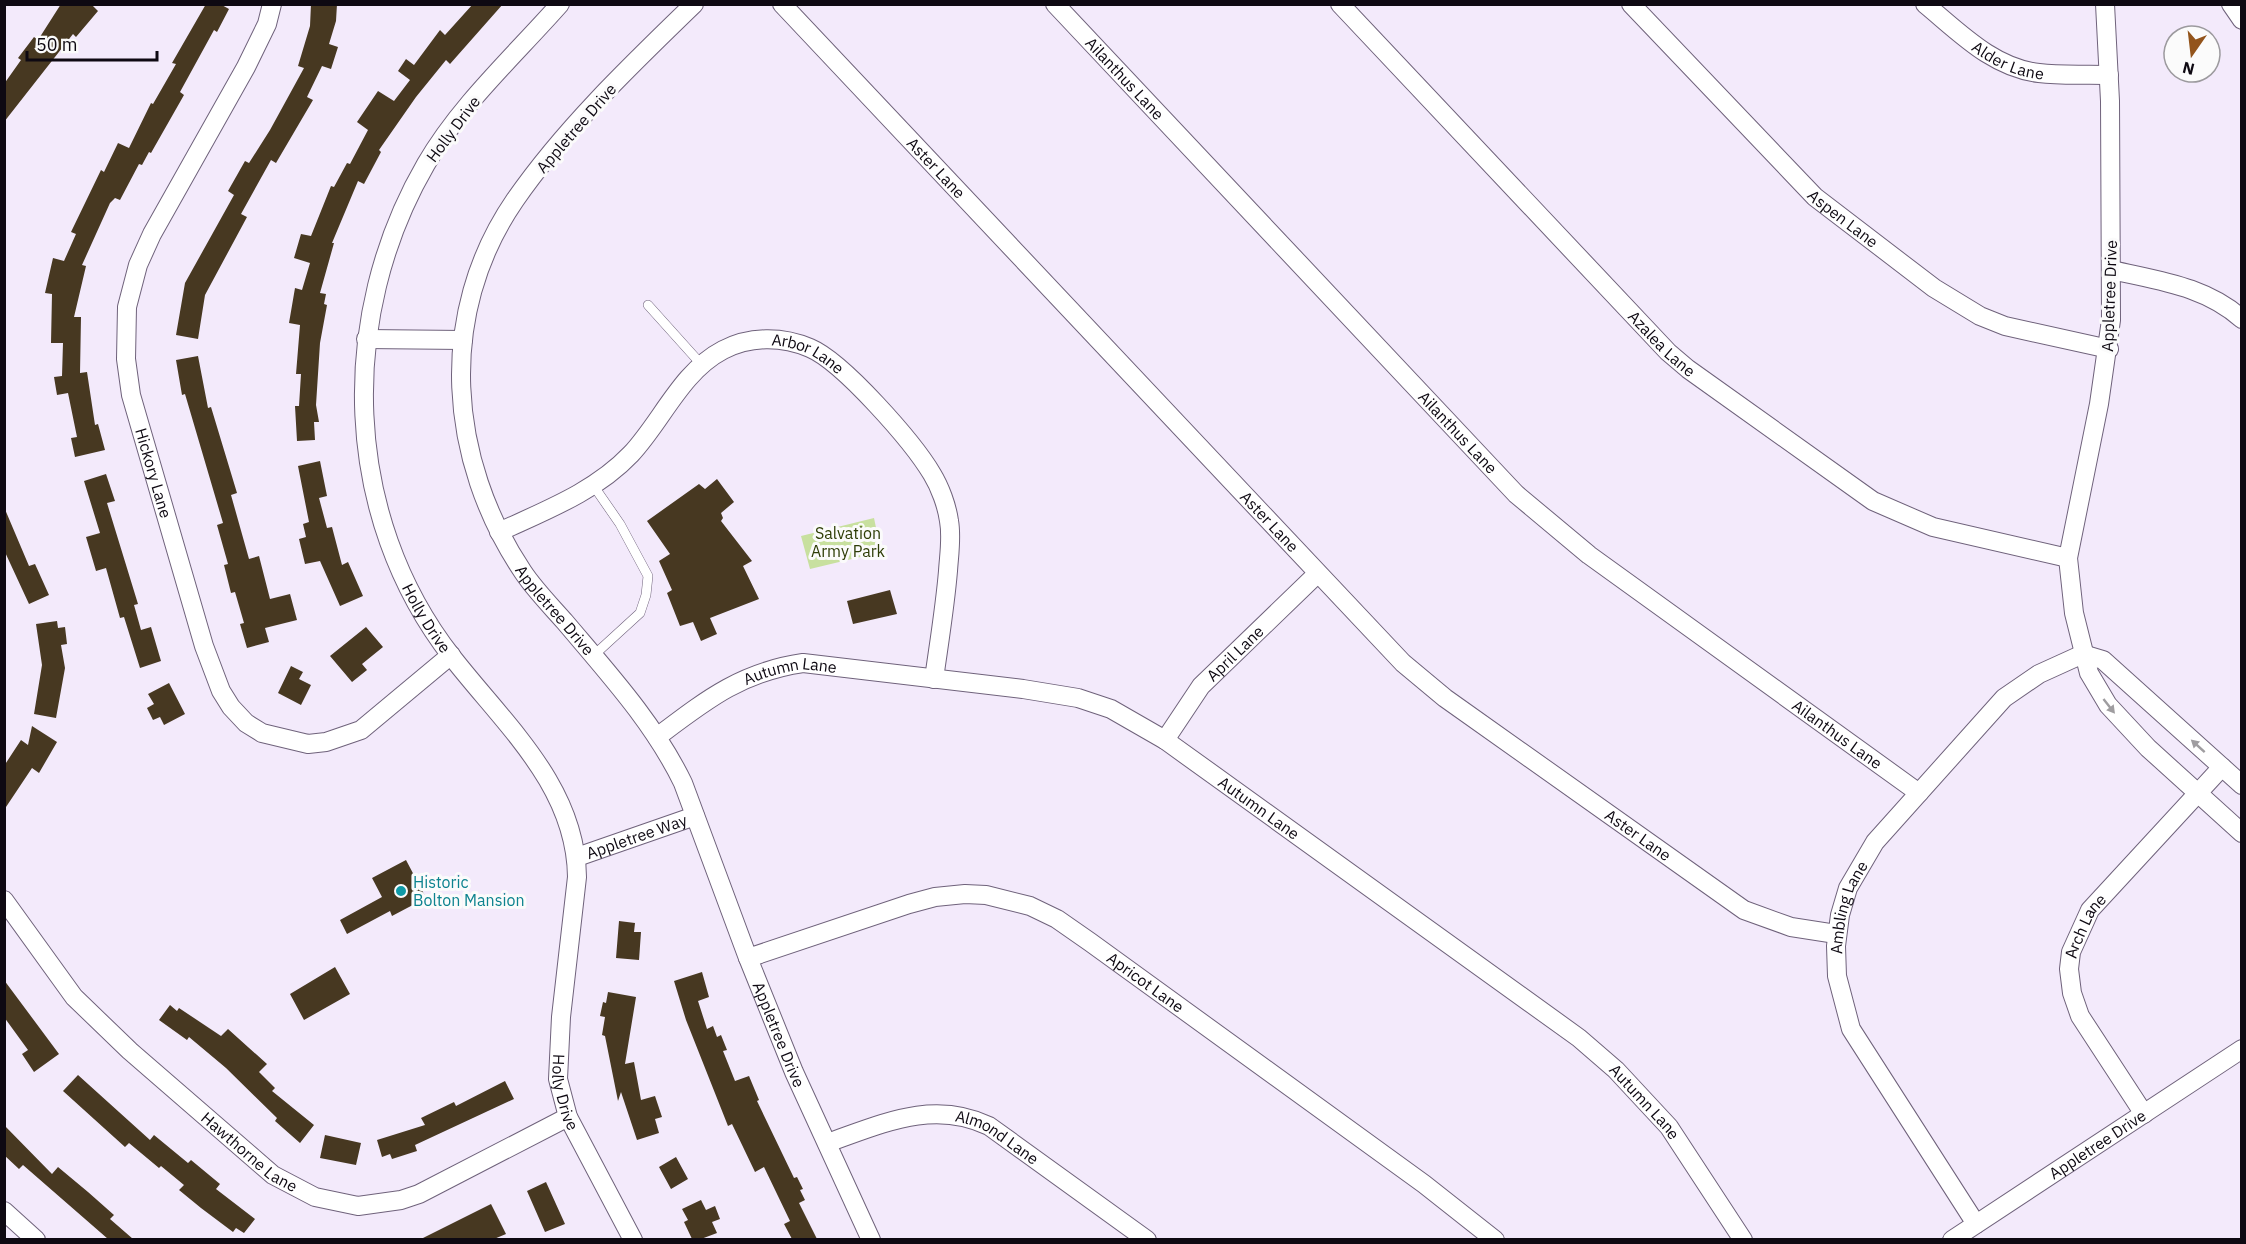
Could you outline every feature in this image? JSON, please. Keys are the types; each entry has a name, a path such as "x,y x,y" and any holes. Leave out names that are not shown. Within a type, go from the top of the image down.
{"street":[{"name":"Hickory Lane","path":"272,4 267,24 246,67 152,234 138,265 127,307 125,335 131,395 204,646 221,691 231,707 246,723 268,735 308,744 345,737 362,729 451,655"},
{"name":"Holly Drive","path":"560,4 471,104 427,163 390,236 372,303 366,339 364,429 369,471 381,520 417,603 451,655 531,753 557,795 569,822 577,857 577,877 558,1050 558,1079 568,1117 633,1239"},
{"name":"Appletree Drive","path":"694,4 593,106 514,202 480,268 463,340 460,372 463,423 471,463 499,532 525,575 657,737 678,774 747,958 827,1143 872,1239"},
{"name":"Aster Lane","path":"782,4 1375,636 1437,691 1744,910 1768,921 1836,934"},
{"name":"Ailanthus Lane","path":"1055,4 1523,500 1589,555 1919,793"},
{"name":"Azalea Lane","path":"1340,4 1668,352 1688,369 1873,501 1933,527 2068,558"},
{"name":"Aspen Lane","path":"1631,4 1815,197 1934,288 1980,315 2005,326 2109,349"},
{"name":"Alder Lane","path":"1925,4 1983,51 2002,62 2038,73 2109,75"},
{"name":"Appletree Drive","path":"2105,4 2109,75 2112,270 2109,349 2068,558 2071,594 2082,654 2089,673 2108,705 2148,748 2241,833"},
{"path":"2231,4 2241,20"},
{"path":"2112,270 2190,288 2226,306 2241,319"},
{"path":"366,339 463,340"},
{"name":"Arbor Lane","path":"499,532 593,485 629,456 701,364 724,350 744,341 772,339 811,348 839,367 909,442 933,475 950,521 945,598 934,679"},
{"name":"April Lane","path":"1165,740 1201,686 1317,573"},
{"path":"2082,654 2103,660 2241,785"},
{"name":"Ambling Lane","path":"1976,1224 1851,1029 1838,976 1836,934 1848,888 1858,866 1875,842 2017,688 2082,654"},
{"name":"Autumn Lane","path":"657,737 723,690 751,675 774,667 802,663 834,665 1078,698 1111,709 1165,740 1579,1038 1616,1070 1669,1127 1743,1239"},
{"name":"Arch Lane","path":"2144,1114 2080,1016 2072,993 2069,969 2071,952 2090,910 2222,767"},
{"name":"Appletree Way","path":"577,857 695,816"},
{"name":"Apricot Lane","path":"747,958 935,897 986,895 1030,906 1057,920 1090,942 1424,1184 1495,1239"},
{"name":"Hawthorne Lane","path":"4,900 74,997 130,1052 255,1161 273,1175 315,1197 358,1206 401,1200 419,1194 568,1117"},
{"name":"Appletree Drive","path":"1953,1239 2241,1049"},
{"name":"Almond Lane","path":"827,1143 884,1123 920,1114 950,1113 973,1118 990,1126 1147,1239"},
{"path":"4,1212 36,1239"}],"lane":[{"path":"648,305 701,364"},
{"path":"593,485 620,524 648,576 646,595 640,613 593,656"}],"green space":[{"name":"Salvation Army Park","path":"874,518 881,552 810,569 801,536"}],"building":[{"path":"61,4 91,4 98,11 76,37 73,34 4,122 4,84 21,60 18,58 34,37 38,40"},
{"path":"206,4 220,4 229,9 217,32 214,30 180,92 184,95 151,153 149,152 142,165 139,164 120,200 115,198 110,203 82,265 86,266 74,317 81,317 80,373 87,372 95,425 98,424 105,450 75,457 71,438 77,437 68,393 57,395 54,377 62,376 63,343 51,343 52,294 45,293 53,258 64,261 76,234 71,232 101,170 104,172 118,143 129,148 151,103 153,104 176,64 172,63"},
{"path":"311,4 337,4 336,21 329,44 338,47 331,69 322,66 307,97 313,100 276,163 271,160 241,214 247,217 205,295 198,339 176,335 185,283 234,195 228,191 245,161 249,163 270,130 304,68 298,66 310,26"},
{"path":"473,4 503,4 450,64 446,60 416,97 379,150 381,152 364,184 358,181 332,243 334,243 320,293 326,294 324,304 327,305 320,343 316,405 319,422 314,422 315,440 297,441 295,406 299,406 301,374 296,374 300,325 289,323 295,288 302,290 310,263 294,258 301,234 311,236 331,186 334,187 347,163 350,164 368,130 357,122 378,91 394,101 410,80 398,71 406,59 414,65 440,30 445,35"},
{"path":"198,356 208,408 211,407 237,493 231,495 249,559 259,556 270,599 290,594 297,620 265,628 269,642 247,648 240,624 244,623 235,592 231,593 224,565 228,564 217,525 223,523 185,394 182,395 176,360"},
{"path":"320,461 327,496 319,498 327,528 332,527 342,565 348,562 363,596 340,606 320,561 305,564 299,539 306,537 303,524 309,522 298,466"},
{"path":"106,474 115,501 107,503 138,604 134,605 141,630 151,627 161,661 140,668 124,617 120,618 106,568 96,571 86,537 100,533 84,481"},
{"path":"717,479 734,502 721,513 723,518 721,521 752,561 743,566 759,599 710,618 717,634 701,641 693,622 680,626 667,593 672,590 659,561 670,554 647,521 699,484 705,489"},
{"path":"4,507 29,566 35,564 49,595 29,604 4,550"},
{"path":"890,590 897,614 853,624 847,601"},
{"path":"57,621 58,628 65,627 67,644 61,645 65,668 56,718 34,714 42,665 36,624"},
{"path":"366,627 383,647 362,664 367,670 352,682 330,656"},
{"path":"291,666 303,672 299,679 311,685 301,705 278,693"},
{"path":"169,683 185,714 164,725 160,717 153,720 147,708 154,704 148,694"},
{"path":"32,726 57,742 39,773 32,768 4,810 4,766 21,740 28,745"},
{"path":"406,860 426,898 392,916 390,911 347,934 340,920 382,897 372,878"},
{"path":"619,921 635,923 634,932 641,932 639,960 616,958"},
{"path":"335,967 350,994 304,1020 290,994"},
{"path":"702,972 709,997 698,1001 707,1029 713,1026 717,1037 721,1035 727,1050 723,1051 735,1081 749,1076 759,1100 757,1101 794,1178 797,1177 803,1189 800,1190 805,1200 799,1203 817,1239 792,1239 784,1224 790,1221 764,1167 755,1172 732,1124 728,1126 686,1020 674,981"},
{"path":"4,980 59,1054 34,1072 22,1054 28,1050 4,1017"},
{"path":"608,992 636,997 625,1064 634,1062 641,1100 655,1096 662,1117 655,1119 659,1133 637,1140 621,1092 618,1101 605,1036 602,1035 605,1017 600,1016"},
{"path":"170,1005 177,1011 179,1008 221,1036 228,1029 267,1064 259,1072 275,1088 272,1091 314,1125 300,1143 275,1121 277,1118 226,1068 189,1037 187,1040 159,1020"},
{"path":"78,1075 150,1140 154,1135 188,1163 191,1160 220,1184 216,1189 255,1219 244,1233 236,1228 233,1232 201,1208 179,1190 184,1185 129,1143 125,1147 63,1091"},
{"path":"505,1081 514,1099 415,1145 417,1151 392,1159 390,1154 382,1157 377,1140 425,1125 421,1118 454,1102 456,1106"},
{"path":"4,1125 52,1174 58,1167 88,1192 114,1215 110,1219 133,1239 108,1239 23,1165 19,1169 4,1155"},
{"path":"325,1135 361,1143 356,1165 320,1158"},
{"path":"676,1157 688,1179 671,1189 659,1167"},
{"path":"546,1182 565,1224 545,1232 527,1191"},
{"path":"701,1200 706,1210 715,1206 720,1219 712,1222 717,1233 701,1239 692,1239 684,1222 688,1220 682,1209"},
{"path":"491,1204 506,1234 494,1239 421,1239"}],"place":[{"name":"Historic Bolton Mansion","path":"401,891"}]}
